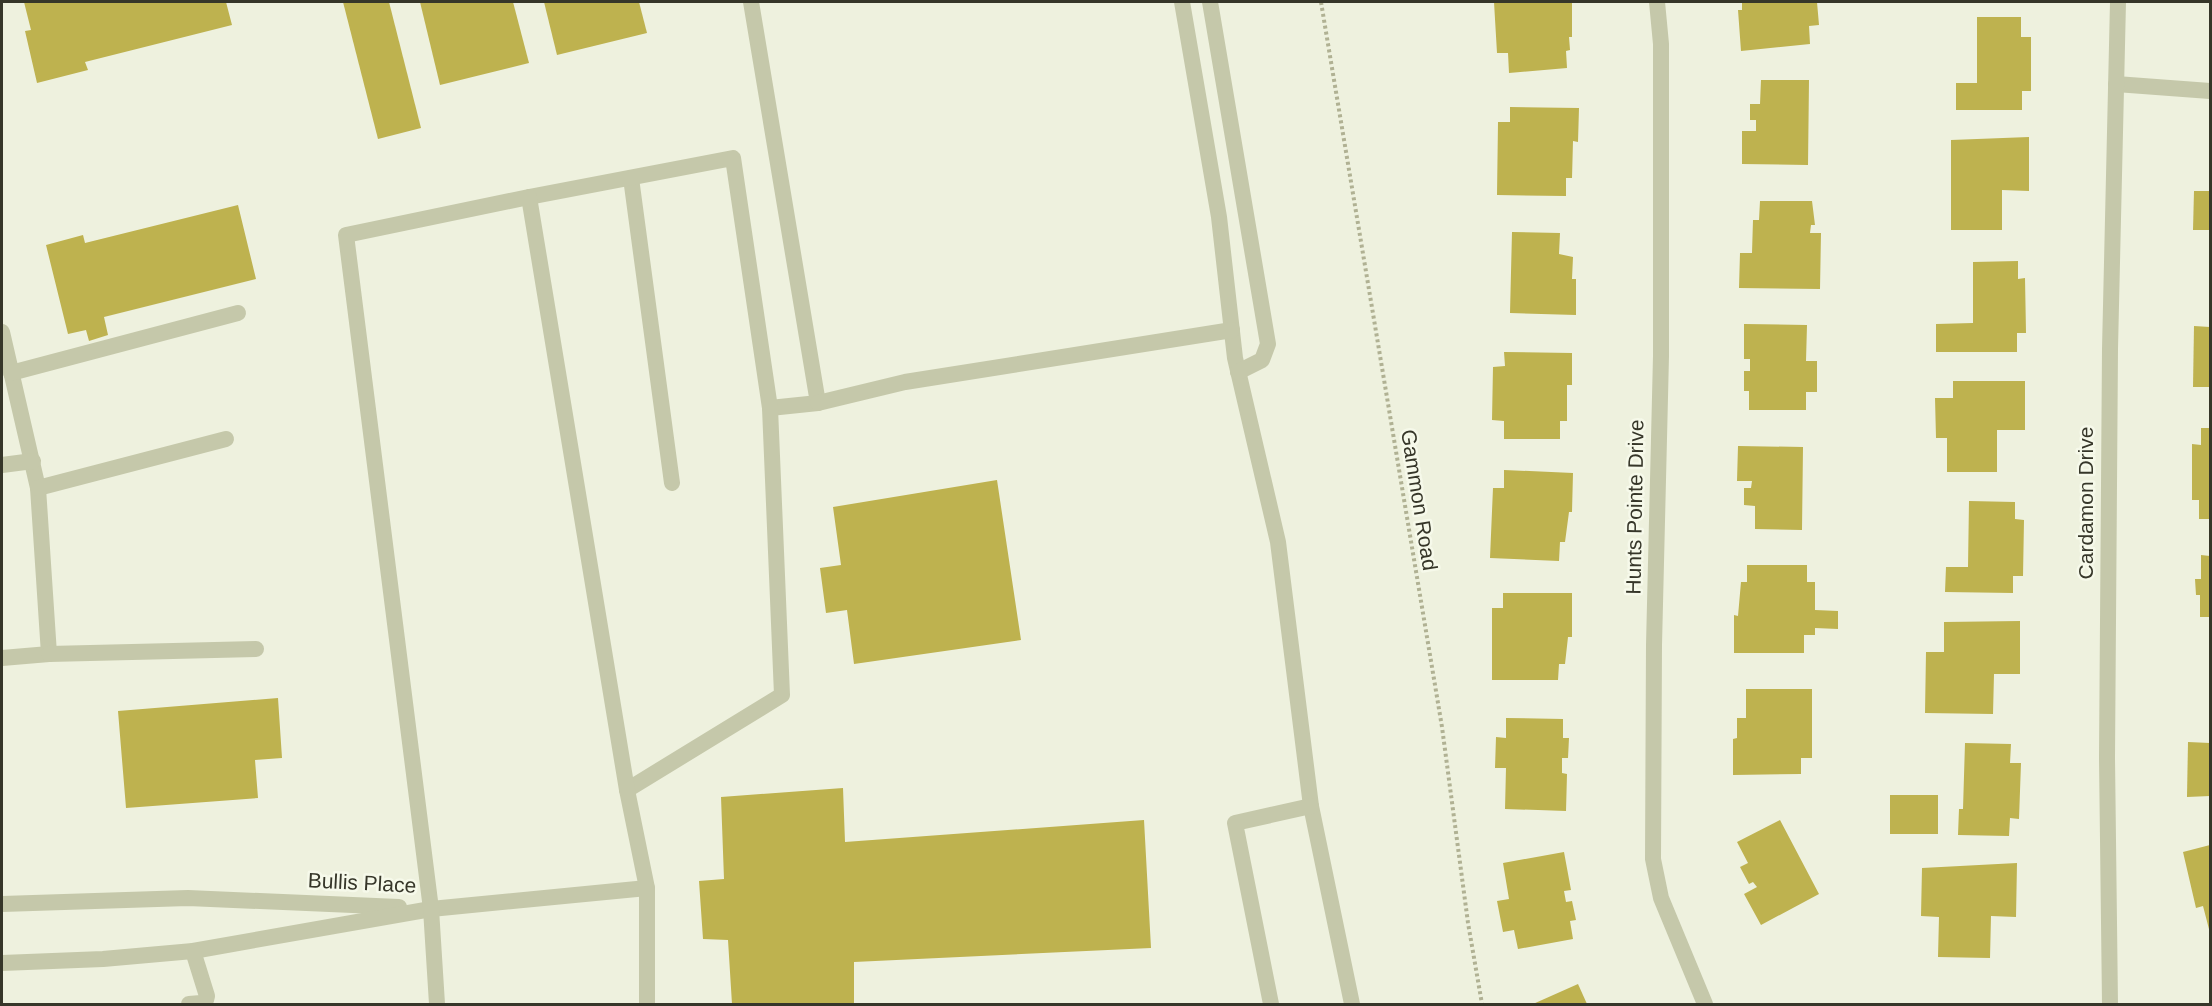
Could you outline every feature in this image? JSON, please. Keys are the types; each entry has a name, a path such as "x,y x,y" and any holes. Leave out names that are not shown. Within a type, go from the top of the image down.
{"street":[{"path":"751,2 818,403"},
{"path":"1182,2 1219,218 1238,372 1278,542 1311,806 1352,1005"},
{"path":"1210,2 1268,344 1262,360 1238,372"},
{"name":"Hunts Pointe Drive","path":"1657,2 1661,44 1661,356 1653,859 1661,898 1705,1005"},
{"name":"Cardamon Drive","path":"2110,1005 2107,747 2110,349 2118,2"},
{"path":"2116,84 2211,91"},
{"path":"437,1005 431,909 346,235 733,158 770,408 782,695 627,790"},
{"path":"631,178 672,483"},
{"path":"529,197 627,790 647,888 647,1005"},
{"path":"11,374 238,313"},
{"path":"770,408 818,403 905,382 1232,330"},
{"path":"2,332 38,488 49,654"},
{"path":"38,488 226,439"},
{"path":"2,465 33,461"},
{"path":"2,658 49,654 256,649"},
{"path":"1271,1005 1235,823 1311,806"},
{"path":"431,909 647,888"},
{"name":"Bullis Place","path":"2,904 188,898 431,909"},
{"name":"Bullis Place","path":"2,963 103,959 193,951 431,909"},
{"path":"189,1005 201,1003 206,1000 207,996 193,951"}],"path":[{"name":"Gammon Road","path":"1321,2 1442,727 1468,923 1482,1005"}],"building":[{"path":"24,2 226,2 232,25 85,62 88,70 37,83 25,31 31,30"},
{"path":"343,2 389,2 421,128 378,139"},
{"path":"420,2 513,2 529,63 440,85"},
{"path":"544,2 639,2 647,33 557,55"},
{"path":"1494,2 1572,2 1572,37 1569,37 1570,50 1566,51 1567,68 1509,73 1508,53 1497,53"},
{"path":"1742,2 1817,2 1819,25 1809,26 1810,44 1741,51 1738,10 1742,10"},
{"path":"1977,17 2021,17 2021,37 2031,37 2031,91 2022,91 2022,110 1956,110 1956,83 1977,83"},
{"path":"1761,80 1809,80 1808,165 1742,164 1742,131 1756,131 1756,120 1750,120 1750,104 1760,104"},
{"path":"1510,107 1579,108 1578,142 1573,141 1572,178 1566,178 1566,196 1497,195 1498,122 1510,122"},
{"path":"2029,137 2029,191 2002,190 2002,230 1951,230 1951,140"},
{"path":"2194,191 2210,191 2210,230 2193,230"},
{"path":"1760,201 1812,201 1815,225 1811,225 1810,233 1821,233 1820,289 1739,288 1740,253 1752,253 1753,220 1759,220"},
{"path":"238,205 256,279 104,317 108,335 89,341 86,330 68,334 46,245 83,235 85,243"},
{"path":"1512,232 1560,233 1559,254 1573,257 1572,279 1576,279 1576,315 1510,313"},
{"path":"2018,261 2018,279 2025,278 2026,333 2017,333 2017,352 1936,352 1936,324 1973,323 1973,262"},
{"path":"1744,324 1807,325 1806,361 1817,361 1817,392 1806,392 1806,410 1749,410 1749,391 1744,391 1744,371 1750,371 1750,359 1744,359"},
{"path":"2194,326 2210,327 2210,387 2193,387"},
{"path":"1504,352 1572,353 1572,385 1567,385 1567,421 1560,421 1560,439 1504,439 1504,421 1492,420 1493,367 1505,366"},
{"path":"1953,381 2025,381 2025,430 1997,430 1997,472 1947,472 1947,438 1936,438 1935,398 1953,398"},
{"path":"2201,428 2210,428 2210,519 2199,519 2199,500 2192,500 2192,444 2201,445"},
{"path":"1738,446 1803,447 1802,530 1755,529 1755,506 1744,505 1744,488 1751,488 1752,481 1737,481"},
{"path":"1504,470 1573,473 1572,512 1569,512 1565,542 1560,542 1559,561 1490,558 1493,488 1504,488"},
{"path":"997,480 1021,640 854,664 847,610 826,613 820,568 841,565 833,507"},
{"path":"1969,501 2015,502 2015,519 2024,520 2023,576 2013,576 2013,593 1945,592 1946,567 1968,567"},
{"path":"2201,555 2210,556 2210,617 2200,617 2200,595 2196,595 2195,579 2201,579"},
{"path":"1747,565 1807,565 1807,582 1815,582 1815,610 1838,611 1838,629 1815,628 1815,635 1804,635 1804,653 1734,653 1734,615 1738,616 1741,582 1747,582"},
{"path":"1503,593 1572,593 1572,637 1568,637 1565,664 1559,664 1558,680 1492,680 1492,608 1503,608"},
{"path":"2020,621 2020,674 1994,674 1993,714 1925,713 1926,652 1944,652 1944,622"},
{"path":"1746,689 1812,689 1812,758 1801,758 1801,774 1733,775 1733,739 1737,738 1737,718 1746,718"},
{"path":"278,698 282,758 255,760 258,798 126,808 118,711"},
{"path":"1506,718 1563,719 1563,738 1569,738 1568,758 1562,758 1562,773 1567,774 1566,811 1505,809 1506,768 1495,768 1496,737 1506,738"},
{"path":"2188,742 2210,743 2210,796 2187,797"},
{"path":"1965,743 2011,744 2010,763 2021,763 2019,819 2010,818 2009,836 1958,835 1959,809 1963,809"},
{"path":"843,788 845,842 1144,820 1151,948 854,962 854,1004 732,1004 728,940 703,939 699,881 724,879 721,797"},
{"path":"1890,795 1938,795 1938,834 1890,834"},
{"path":"1780,820 1819,894 1761,925 1744,894 1757,887 1753,882 1749,884 1740,867 1748,863 1737,842"},
{"path":"2210,845 2210,933 2203,906 2196,908 2183,852"},
{"path":"1564,852 1571,890 1564,891 1566,902 1572,901 1576,920 1570,921 1573,939 1518,949 1514,930 1503,932 1497,901 1509,899 1503,863"},
{"path":"2017,863 2016,917 1991,916 1990,958 1938,957 1939,917 1921,916 1922,868"},
{"path":"1578,984 1587,1004 1533,1004"}]}
